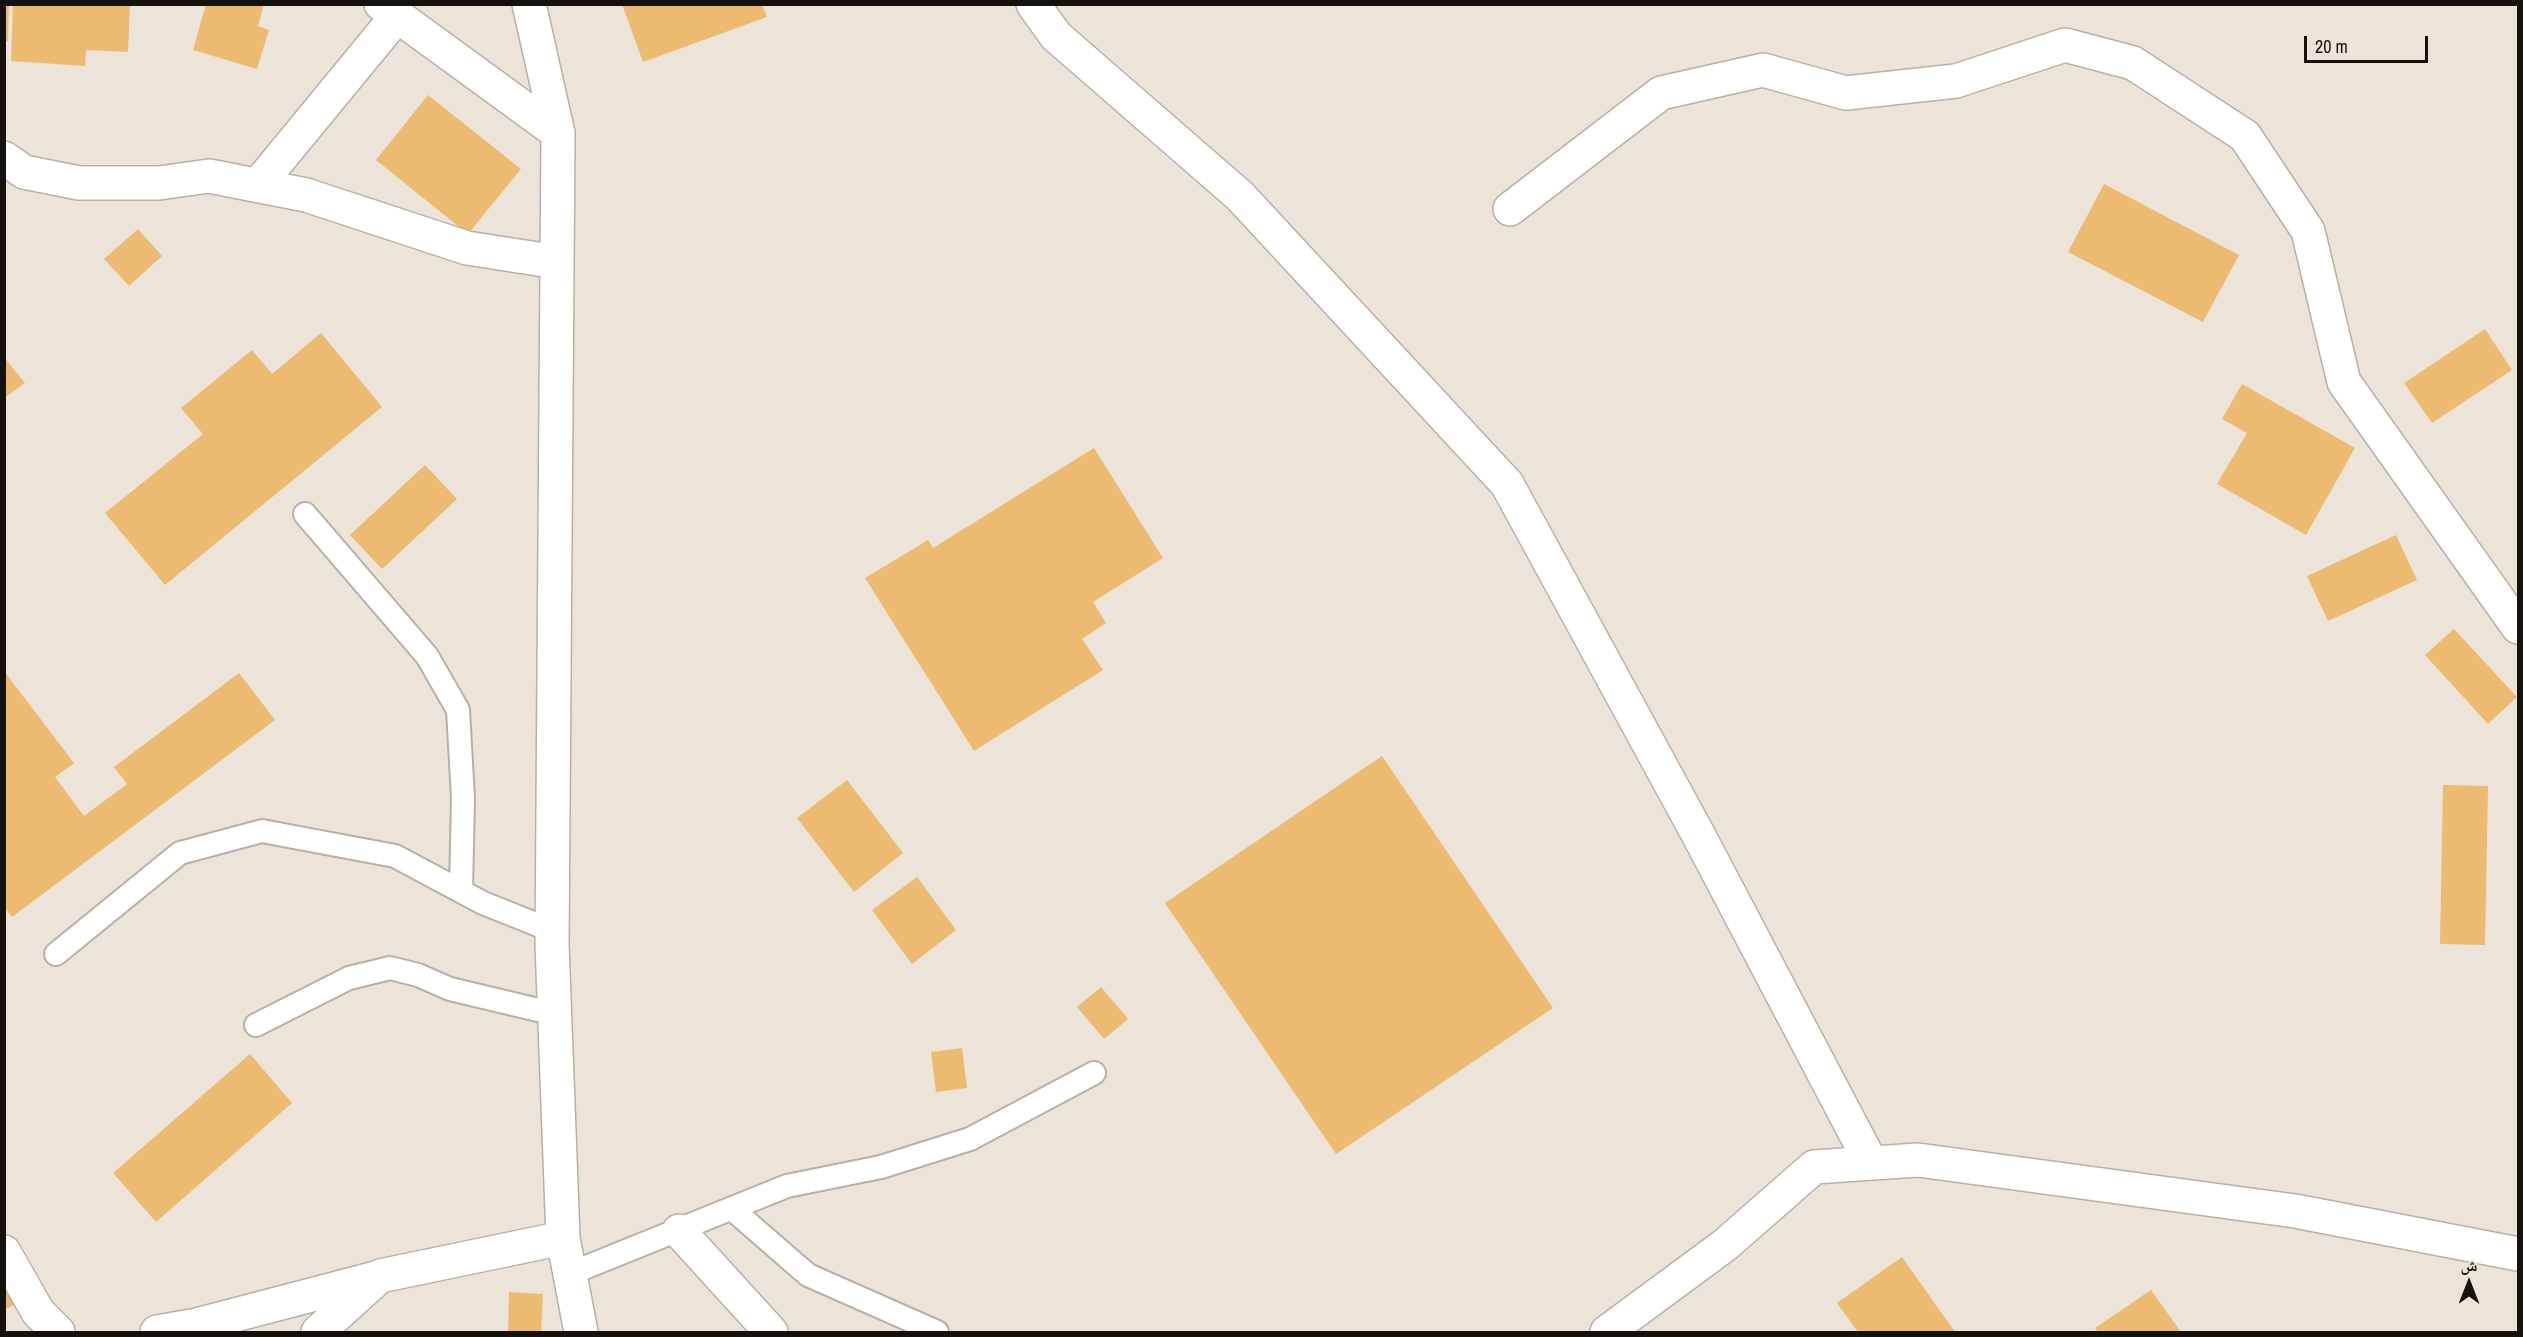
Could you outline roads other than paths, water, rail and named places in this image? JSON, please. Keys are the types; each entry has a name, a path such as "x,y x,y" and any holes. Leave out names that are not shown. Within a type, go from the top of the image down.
{"street":[{"path":"529,4 558,133 553,931 563,1238 581,1332"},
{"path":"1033,4 1056,36 1240,196 1507,484 1699,836 1871,1163"},
{"path":"258,185 389,10 558,133"},
{"path":"1510,209 1661,93 1763,70 1846,93 1956,81 2064,45 2133,63 2245,136 2308,231 2344,382 2518,627"},
{"path":"4,158 24,172 79,183 159,183 209,176 258,185 306,195 467,248 556,262"},
{"path":"1607,1332 1725,1245 1814,1167 1918,1160 2295,1211 2518,1254"},
{"path":"679,1231 771,1332"},
{"path":"157,1332 197,1325 380,1276 563,1238"},
{"path":"4,1252 38,1312 58,1332"},
{"path":"318,1332 380,1276"}],"lane":[{"path":"305,514 427,657 458,710 463,798 461,891"},
{"path":"56,954 180,853 262,831 395,856 483,903 553,931"},
{"path":"256,1024 350,978 390,968 418,975 450,989 555,1014"},
{"path":"569,1274 787,1186 882,1167 970,1139 1094,1073"},
{"path":"732,1209 808,1275 937,1332"}]}
